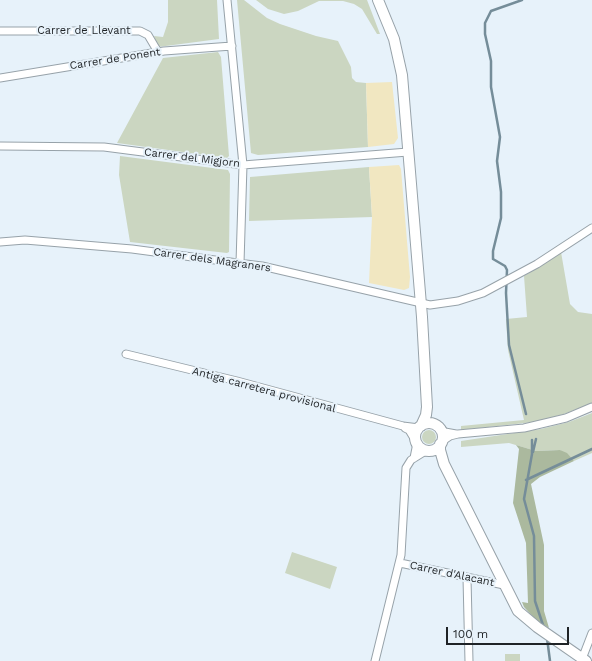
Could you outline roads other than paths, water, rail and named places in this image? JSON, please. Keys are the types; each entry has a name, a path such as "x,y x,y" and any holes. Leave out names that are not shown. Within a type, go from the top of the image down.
{"street":[{"path":"227,0 243,165 240,263"},
{"path":"378,0 394,39 399,60 421,302 427,407 426,415 420,427 416,431 414,458"},
{"name":"Carrer de Llevant","path":"0,31 140,31 148,35 158,52"},
{"name":"Carrer de Ponent","path":"0,78 158,52 232,46"},
{"name":"Carrer del Migjorn","path":"0,146 104,147 243,165 408,152"},
{"name":"Carrer dels Magraners","path":"0,242 25,240 132,249 240,263 430,305 474,297 507,281 592,228"},
{"name":"Antiga carretera provisional","path":"126,354 237,381 403,426 420,427"},
{"path":"427,407 431,419 442,434 440,450 444,464 504,586 518,611 537,627 584,660 592,633"},
{"path":"375,661 400,563 406,468 414,458 441,443 450,436 524,428 566,418 592,407"},
{"path":"420,427 428,423 445,432 458,434"},
{"path":"403,426 409,430 416,442 429,450 444,464"},
{"name":"Carrer d'Alacant","path":"400,563 504,586"},
{"path":"467,578 469,661"}],"waterway":[{"path":"522,0 491,11 485,23 485,34 491,61 491,87 500,137 497,161 501,192 501,218 493,251 493,259 505,266 507,270 506,293 509,345 526,414"},
{"path":"533,452 536,439"},
{"path":"532,440 532,454 524,499 534,536 535,601 544,628"},
{"path":"526,480 592,449"},
{"path":"547,638 550,661"}]}
